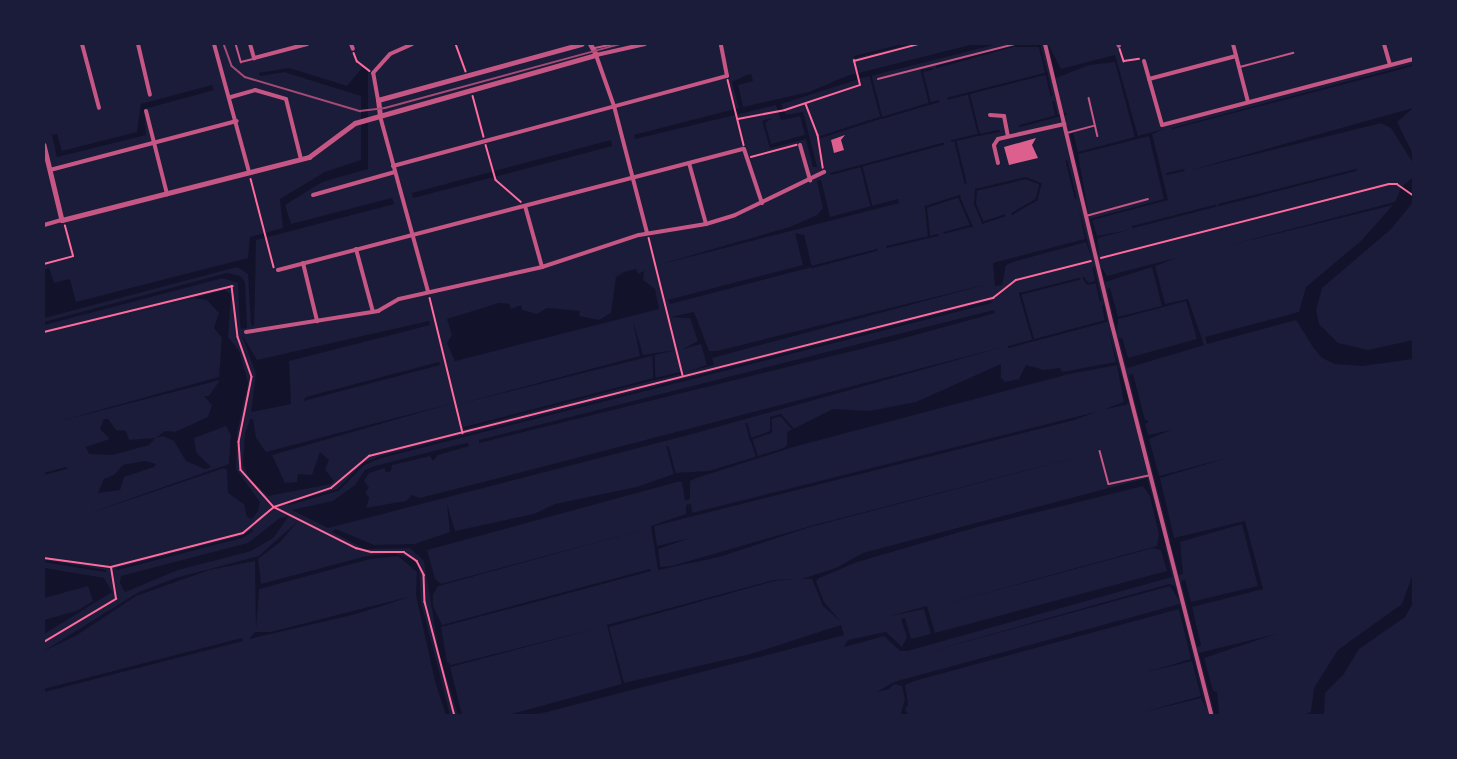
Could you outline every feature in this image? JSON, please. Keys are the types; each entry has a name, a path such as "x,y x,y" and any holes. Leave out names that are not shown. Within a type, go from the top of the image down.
{"street":[{"path":"82,44 99,108"},
{"path":"138,44 150,95"},
{"path":"214,44 231,97 249,174"},
{"path":"250,44 254,58 307,44"},
{"path":"412,44 390,54 373,74 380,116 428,292"},
{"path":"378,100 581,44"},
{"path":"44,225 301,160 360,122 596,55 645,44"},
{"path":"393,166 727,76 721,44"},
{"path":"1045,44 1085,216 1212,716"},
{"path":"1233,44 1248,102"},
{"path":"1384,44 1390,65"},
{"path":"592,46 614,106 648,233"},
{"path":"1149,79 1236,56"},
{"path":"1144,61 1161,125 1413,58"},
{"path":"231,97 255,90 285,99 301,160"},
{"path":"146,111 168,194"},
{"path":"990,115 1004,116 1008,136"},
{"path":"50,170 237,121"},
{"path":"998,163 994,145 998,139 1064,124"},
{"path":"44,145 63,220"},
{"path":"800,145 810,181"},
{"path":"278,270 744,149 750,157 762,202"},
{"path":"689,163 706,224"},
{"path":"313,195 395,172"},
{"path":"246,332 374,312 399,299 542,267 648,233 706,224 810,181 824,172"},
{"path":"525,206 542,267"},
{"path":"356,249 374,312"},
{"path":"303,263 317,321"}],"lane":[{"path":"236,44 241,62 254,58"},
{"path":"592,46 614,44"},
{"path":"878,79 1015,44"},
{"path":"1239,67 1293,53"},
{"path":"1089,98 1098,135"},
{"path":"1066,133 1096,126"},
{"path":"1085,216 1148,199"},
{"path":"1100,451 1109,484 1151,475"}],"path":[{"path":"456,44 467,75"},
{"path":"738,119 775,110 785,110 860,85 854,61 918,44"},
{"path":"1118,45 1124,61 1144,61"},
{"path":"352,46 362,65 370,71"},
{"path":"727,76 744,149"},
{"path":"471,91 495,177 525,206"},
{"path":"806,104 818,135 824,172"},
{"path":"750,157 800,145"},
{"path":"249,174 275,270 278,270"},
{"path":"44,558 111,567 243,533 274,507 331,488 369,456 997,297 1016,280 1389,184 1399,185 1413,196"},
{"path":"44,264 73,256 63,220"},
{"path":"648,233 653,268 683,376"},
{"path":"44,332 232,286 238,337 252,377 238,442 238,462 247,481 274,507 356,548 404,552 417,561 424,575 425,602 455,716"},
{"path":"428,292 463,434"},
{"path":"44,642 116,599 117,590 111,567"}],"shaded area":[{"path":"974,44 997,44 862,78 781,104 786,115 803,112 817,167 813,167 806,139 770,148 762,121 772,118 765,123 771,144 805,135 800,116 781,120 776,105 635,139 634,135 739,108 732,82 747,75 751,74 753,81 738,85 743,107 809,92 847,76"},
{"path":"1048,44 1061,69 1115,55 1138,136 1164,129 1152,134 1168,200 1092,220 1097,236 1129,230 1097,238 1099,256 1090,219 1164,199 1149,136 1078,154 1088,212 1070,134 1073,133 1078,152 1135,137 1115,62 1089,65 1056,78"},
{"path":"1413,64 1413,66 1172,129 1172,128"},
{"path":"363,67 368,70 368,169 322,182 285,205 291,224 392,198 394,204 256,240 254,326 251,325 248,274 237,267 44,318 44,270 49,268 54,283 70,279 76,302 248,258 250,237 283,228 280,199 325,172 361,160 361,96 284,72 260,76 259,73 289,68 347,86"},
{"path":"212,85 214,90 144,109 146,135 57,157 52,135 57,134 62,151 137,132 141,104"},
{"path":"1413,108 1397,122 1413,154 1413,163 1391,128 1381,123 1191,170"},
{"path":"611,140 612,146 413,198 412,193"},
{"path":"1413,177 1413,202 1391,229 1322,288 1316,310 1319,324 1338,343 1368,350 1413,340 1413,359 1362,366 1335,364 1322,358 1296,320 1207,344 1205,337 1299,312 1306,287 1361,241 1393,205 1230,245 1395,202 1401,188"},
{"path":"821,180 830,217 898,199 899,203 658,265 790,227 817,215 823,208 817,181"},
{"path":"1079,208 1092,259 1086,242 1016,261 1006,265 1002,285 995,286 993,263 1085,239"},
{"path":"795,233 804,235 812,267 670,304 668,300 803,265"},
{"path":"1176,258 1155,266 1165,304 1188,299 1204,345 1127,368 1119,339 1122,338 1128,358 1197,339 1186,301 1118,319 1117,332 1107,289 1110,288 1118,317 1162,306 1152,267 1105,282 1101,267 1107,276"},
{"path":"636,269 638,274 644,271 643,280 655,289 659,309 455,361 447,343 452,335 447,319 499,303 509,304 511,309 521,305 522,310 537,314 547,308 580,311 579,316 599,320 611,313 616,277 625,272 612,275"},
{"path":"227,273 240,276 245,282 247,328 241,329 240,324 238,283 223,278 44,325 44,322"},
{"path":"988,284 712,358 714,365 687,372 707,365 701,344 683,349 698,341 690,318 671,317 694,312 709,351 717,351"},
{"path":"225,290 231,294 228,337 239,351 248,383 237,433 236,469 260,502 258,511 252,519 247,517 244,504 228,493 227,470 224,468 87,514 229,464 231,435 226,426 194,438 196,452 211,467 205,469 186,461 174,441 163,436 156,438 165,431 175,432 208,417 212,405 204,396 209,396 220,380 60,421 219,377 222,338 214,328 219,313 207,300 194,298 44,336"},
{"path":"994,310 995,313 893,341 479,443 479,440"},
{"path":"429,321 430,325 289,361 291,404 251,412 256,374 242,335 257,360"},
{"path":"633,321 643,355 675,350 459,404 640,356"},
{"path":"1109,332 1129,402 1126,405 1105,409 1124,402 1117,365 1069,374 793,447 696,478 690,481 690,499 685,500 682,482 677,482 427,550 435,579 441,584 646,529 438,586 433,594 433,606 442,625 650,569 651,571 441,627 447,662 451,665 598,628 450,667 462,715 458,715 439,652 424,561 410,548 365,549 332,532 336,529 374,545 415,544 450,532 447,504 455,531 534,514 555,504 637,487 677,473 709,471 784,448 787,445 787,432 833,409 870,411 916,402 1001,364 1001,378 1005,382 1019,379 1026,365 1044,370 1060,368 1062,372 1116,362"},
{"path":"1003,347 692,434 328,528 292,510 333,501 355,485 365,470 375,466 458,445 468,443 469,446 438,455 433,461 430,456 392,465 391,471 386,472 385,468 369,473 364,481 369,488 365,492 369,498 366,508 406,501 412,495 420,498"},
{"path":"439,362 440,365 303,401 306,397"},
{"path":"1133,374 1145,420 1149,421 1145,424 1148,435 1171,430 1149,439 1159,476 1227,458 1160,478 1174,538 1245,521 1263,589 1192,607 1201,646 1197,647 1181,581 1185,580 1191,602 1258,586 1242,524 1180,542 1183,574 1179,575 1171,544 1165,546 1172,577 907,651 900,651 884,636 844,647 848,640 886,632 902,647 907,637 901,619 905,618 911,639 931,634 924,609 890,616 927,606 935,633 1167,571 1161,550 1153,548 934,607 1157,546 1159,534 1150,496 1143,486 977,527 857,562 819,578 816,581 824,602 840,621 823,606 812,579 802,579 836,568 863,553 1147,478 1165,543 1171,542 1135,402 1129,375"},
{"path":"453,403 272,455 285,483 297,482 298,474 312,475 320,452 329,460 325,470 334,481 331,484 268,496 250,479 243,465 245,434 250,419 253,419 256,438 266,452"},
{"path":"1096,412 1074,420 654,526 657,546 690,538 658,549 660,567 672,566 818,524 1098,452 810,527 719,557 658,570 651,526 686,514 686,505 691,504 692,513"},
{"path":"104,419 108,419 116,430 126,431 129,440 155,438 149,445 112,455 89,454 86,447 110,439 100,429"},
{"path":"145,461 156,464 154,467 124,477 120,490 98,493 104,479 114,475 123,465"},
{"path":"289,516 273,538 251,551 178,570 125,592 120,583 121,576 248,543 280,518"},
{"path":"298,521 280,542 258,559 261,584 367,556 394,553 413,559 419,569 421,602 450,715 446,715 435,681 416,595 417,572 398,556 370,559 259,589 256,628 255,561 209,570 136,596 77,635 44,651 139,592 176,578 259,556"},
{"path":"44,568 104,578 112,592 44,634 44,620 77,611 93,601 88,586 44,598"},
{"path":"1413,574 1413,603 1405,617 1359,649 1343,675 1325,693 1324,715 1303,715 1311,712 1314,688 1338,650 1402,604"},
{"path":"797,579 774,581 609,627 624,683 751,654 841,625 844,635 535,715 508,715 622,684 607,625 774,580"},
{"path":"1169,584 1175,586 1179,600 1170,586 932,651"},
{"path":"412,596 356,614 249,639 255,632 271,632"},
{"path":"1180,604 1206,709 1201,698 1144,712 1201,696 1192,661 1147,672 1191,659 1179,609 914,681 905,685 908,704 905,710 909,715 901,714 905,699 902,686 894,684 889,689 877,692 894,682"},
{"path":"1276,634 1204,658 1213,691 1217,692 1219,715 1215,715 1199,653"},
{"path":"242,638 243,641 44,692 44,689"}],"building":[{"path":"845,135 841,140 844,150 834,153 831,140"},
{"path":"1036,138 1032,145 1038,158 1009,165 1004,147"}],"waterway":[{"path":"855,57 907,44"},
{"path":"937,67 1013,46 1040,46 1047,74 949,99"},
{"path":"930,104 922,71 932,69"},
{"path":"1047,74 1052,95"},
{"path":"871,76 882,118 939,101"},
{"path":"952,141 979,135 969,95"},
{"path":"1054,102 1057,116"},
{"path":"1020,126 1065,114"},
{"path":"821,137 880,118"},
{"path":"979,135 999,131"},
{"path":"956,142 966,183"},
{"path":"831,174 943,144"},
{"path":"1067,161 1076,198"},
{"path":"862,167 872,207"},
{"path":"1167,174 1184,170"},
{"path":"1219,205 1356,170"},
{"path":"1005,216 983,223 975,204 976,190 1026,178 1041,184 1037,200 1013,214"},
{"path":"929,237 926,207 959,196 972,226 945,233"},
{"path":"1133,227 1215,206"},
{"path":"887,247 938,235"},
{"path":"812,267 877,250"},
{"path":"1094,268 1101,300"},
{"path":"1084,278 1088,284 1096,282"},
{"path":"1033,339 1020,294 1079,279"},
{"path":"289,504 338,490 364,464 381,457 991,302"},
{"path":"1009,347 1106,321 1103,306"},
{"path":"654,355 655,379 682,373"},
{"path":"465,428 655,379"},
{"path":"757,457 751,439 771,432 771,418 781,415 793,429"},
{"path":"747,424 751,439"},
{"path":"668,447 675,474"},
{"path":"44,474 66,468"},
{"path":"117,569 242,537 252,531"},
{"path":"44,561 105,571"}],"tram line":[{"path":"224,44 232,66 245,77 360,111 385,108 620,44"}]}
